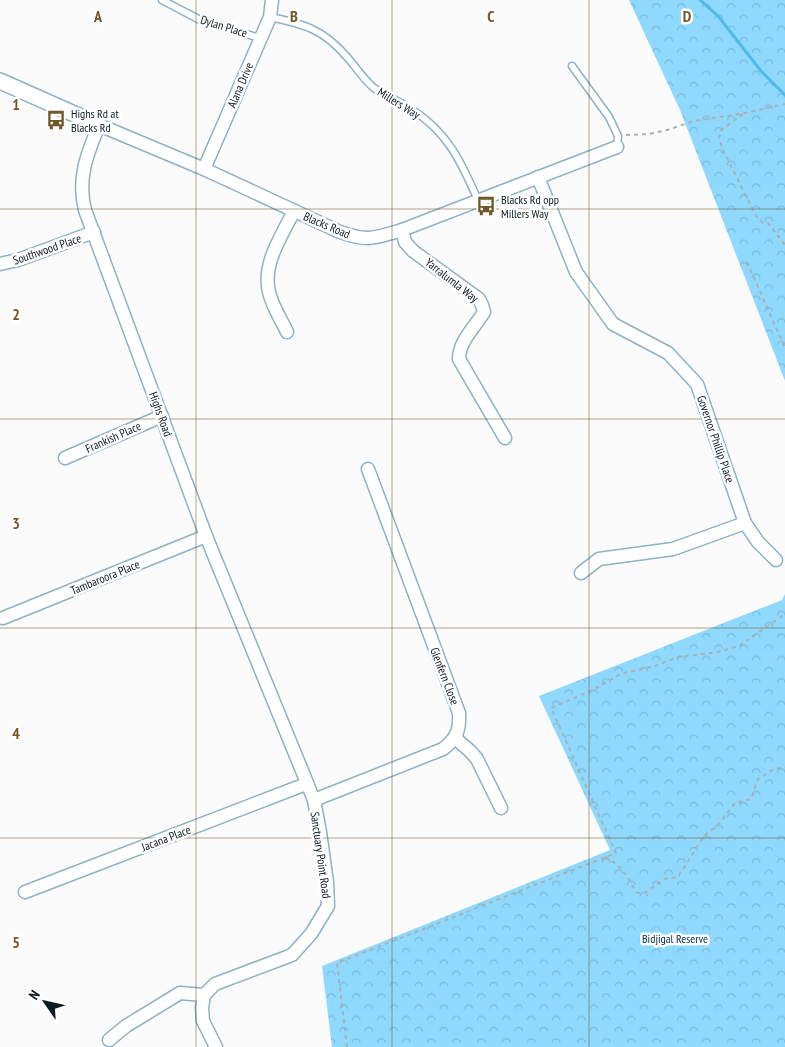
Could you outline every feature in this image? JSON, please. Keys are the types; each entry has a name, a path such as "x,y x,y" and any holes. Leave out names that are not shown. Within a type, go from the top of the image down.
{"street":[{"name":"Alana Drive","path":"204,170 270,17 272,0"},
{"path":"0,81 99,125"},
{"name":"Blacks Road","path":"99,125 340,232 361,239 374,239 402,230 538,177 617,141"},
{"name":"Highs Road","path":"99,125 88,153 81,183 85,210 206,536 314,800"},
{"name":"Governor Phillip Place","path":"538,177 576,272 613,324 668,353 697,384 745,523 758,542 776,560"},
{"path":"287,332 269,293 267,279 268,267 294,211"},
{"name":"Yarralumla Way","path":"402,230 405,242 414,251 479,299 482,305 484,312 462,344 459,351 459,359 505,438"},
{"name":"Southwood Place","path":"0,264 18,260 94,232"},
{"name":"Frankish Place","path":"65,458 162,416"},
{"name":"Glenfern Close","path":"368,469 459,713 460,726 455,738"},
{"path":"581,573 599,559 674,549 745,523"},
{"name":"Tambaroora Place","path":"3,618 206,536"},
{"path":"314,800 443,749 455,738 470,750 477,759 501,808"},
{"name":"Jacana Place","path":"25,892 306,784"},
{"name":"Sanctuary Point Road","path":"204,995 215,984 292,955 311,934 328,906 327,882 314,800"},
{"path":"109,1040 126,1026 180,993 204,995 203,1021 216,1047"}],"lane":[{"name":"Dylan Place","path":"163,0 202,21 260,38"},
{"name":"Millers Way","path":"270,17 310,27 334,43 360,75 375,88 412,109 433,126 450,144 462,164 478,200"},
{"path":"572,66 609,117 617,141"}],"path":[{"path":"617,141 667,130 694,121 745,113 785,104"},
{"path":"745,113 721,130 719,138 723,150 756,216 763,223 768,224 785,245"},
{"path":"747,262 785,348"},
{"path":"347,1047 337,963 616,853 551,708 595,689 620,674 655,666 678,657 718,652 739,646 785,614"},
{"path":"605,857 617,863 625,872 637,893 646,892 664,880 678,877 704,836 719,824 735,803 751,799 758,779 774,769 785,767"}],"green space":[{"path":"629,0 785,0 785,381 680,110"},
{"name":"Bidjigal Reserve","path":"785,594 785,1047 332,1047 322,966 610,850 539,696 782,600"}],"waterway":[{"path":"700,0 718,16 761,71 785,95"}],"place":[{"name":"Highs Rd at Blacks Rd","path":"56,120"},
{"name":"Blacks Rd opp Millers Way","path":"486,206"}]}
